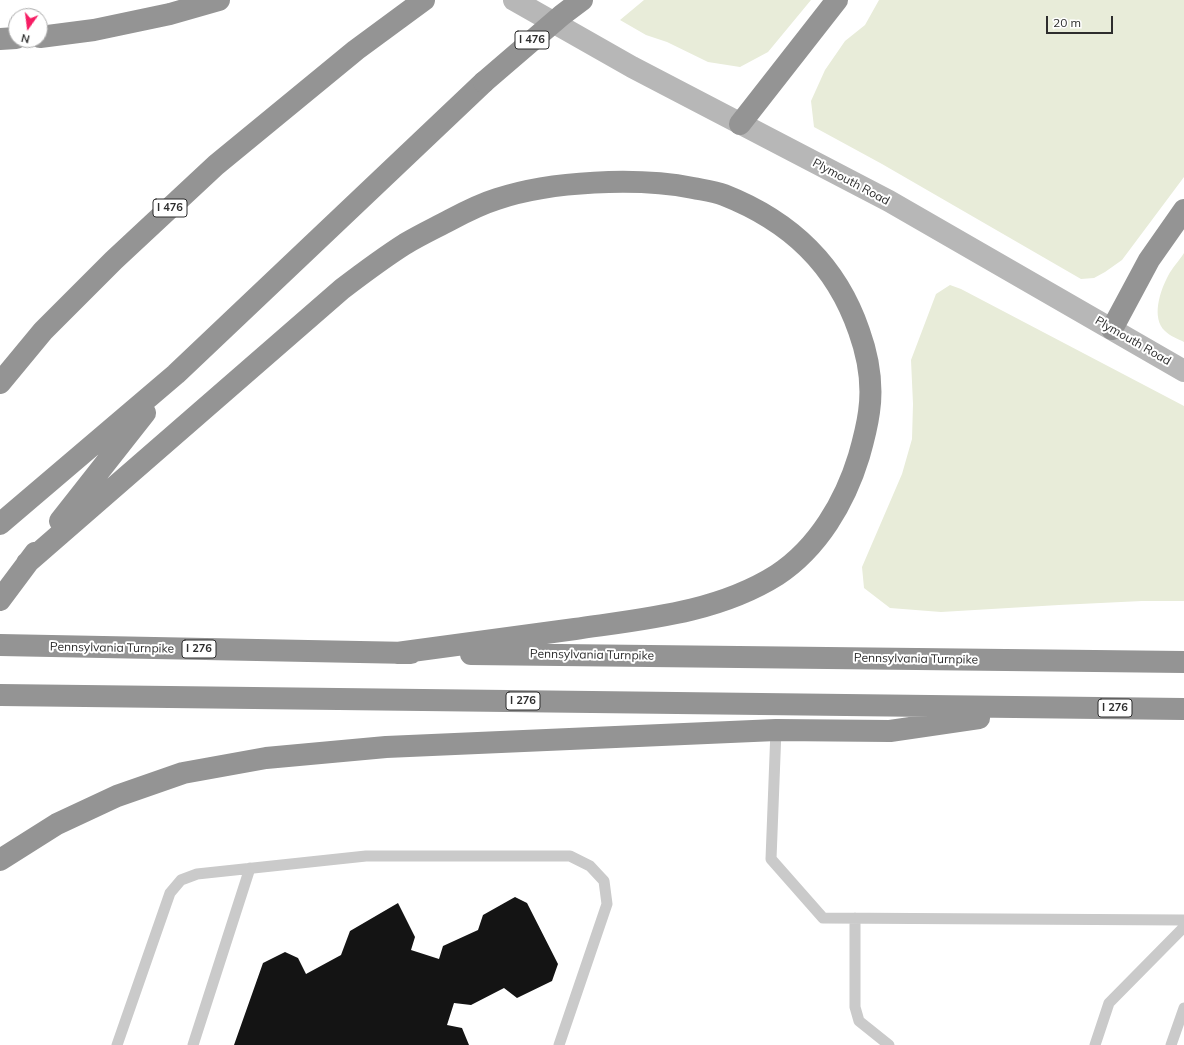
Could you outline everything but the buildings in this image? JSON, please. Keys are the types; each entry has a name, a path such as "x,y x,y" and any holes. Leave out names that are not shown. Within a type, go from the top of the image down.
{"highway":[{"path":"48,36 94,30 170,14 219,0"},
{"name":"I 476","path":"0,383 43,331 120,255 216,165 356,50 424,0"},
{"name":"I 476","path":"0,600 26,563 176,374 484,82 562,15 582,0"},
{"path":"740,124 836,0"},
{"path":"26,563 342,289 372,266 408,243 472,209 497,199 533,190 562,185 628,182 673,184 722,194 764,214 788,230 810,249 840,287 853,314 862,338 869,364 870,384 869,411 855,469 823,531 811,546 794,562 775,576 736,595 697,609 648,618 397,653"},
{"path":"1112,329 1149,260 1184,210"},
{"path":"0,524 176,374"},
{"name":"Pennsylvania Turnpike","path":"0,645 397,653 1184,662"},
{"name":"I 276","path":"0,695 1184,709"},
{"path":"0,860 57,824 117,796 183,773 266,758 386,747 776,730 890,731 1046,708"}],"main road":[{"name":"Plymouth Road","path":"514,0 632,67 889,201 1184,371"}],"lane":[{"path":"776,730 771,859 823,918 1184,920"},
{"path":"117,1045 170,893 181,880 197,874 366,856 570,856 590,866 604,881 607,904 559,1045"},
{"path":"193,1045 250,868"},
{"path":"855,918 855,1007 859,1021 889,1045"},
{"path":"1095,1045 1109,1003 1184,926"},
{"path":"1171,1045 1184,1008"}],"green space":[{"path":"644,0 811,0 768,52 740,67 708,62 667,42 646,35 620,20"},
{"path":"879,0 1184,0 1184,177 1122,260 1094,278 1081,279 882,164 814,127 811,101 825,70 845,41 865,25"},
{"path":"1184,253 1184,342 1172,336 1161,326 1158,319 1158,304 1162,289 1171,270"},
{"path":"950,285 961,289 1184,406 1184,601 1142,601 941,612 890,608 864,588 862,567 902,474 912,439 913,404 911,360 936,294"}]}
